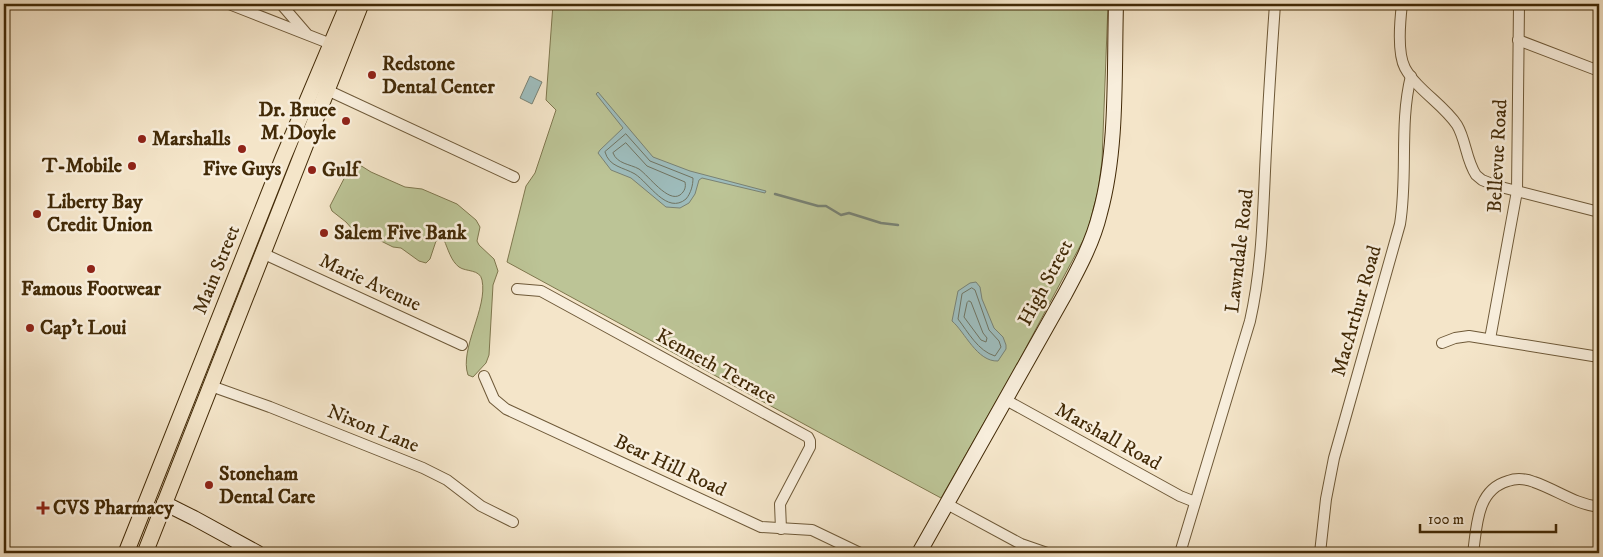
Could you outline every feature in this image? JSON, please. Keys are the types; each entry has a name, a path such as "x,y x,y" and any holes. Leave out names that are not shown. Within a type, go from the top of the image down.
{"main road":[{"name":"Main Street","path":"126,553 284,158 348,4"},
{"name":"Main Street","path":"145,553 361,4"}],"street":[{"path":"280,4 308,35"},
{"name":"High Street","path":"919,553 1085,256 1100,214 1108,178 1112,127 1116,4"},
{"name":"Lawndale Road","path":"1180,553 1248,330 1257,284 1265,190 1275,4"},
{"path":"1402,4 1401,43 1402,59 1406,69 1454,121 1462,136 1476,175 1492,185 1599,212"},
{"name":"Bellevue Road","path":"1490,339 1517,191 1519,4"},
{"path":"236,5 331,44"},
{"path":"1518,40 1599,71"},
{"name":"MacArthur Road","path":"1320,553 1327,492 1336,450 1400,224 1404,192 1406,105 1411,76"},
{"path":"327,90 514,177"},
{"name":"Marie Avenue","path":"262,253 462,345"},
{"name":"Kenneth Terrace","path":"517,289 541,291 808,437 810,447 780,504 781,529"},
{"path":"1442,343 1462,336 1599,357"},
{"name":"Bear Hill Road","path":"484,376 494,399 506,409 760,527 812,530 860,553"},
{"name":"Nixon Lane","path":"211,386 270,407 423,468 447,480 481,506 513,522"},
{"name":"Marshall Road","path":"1006,400 1180,496 1195,502"},
{"path":"1473,553 1481,505 1492,489 1504,482 1519,479 1533,481 1576,502 1599,507"},
{"path":"164,504 258,553"},
{"path":"947,504 1021,544 1047,553"}],"green space":[{"path":"553,4 1108,4 1102,161 1098,191 1087,233 1014,370 941,498 507,262 526,186 535,173 556,110 546,100"},
{"path":"355,162 371,172 405,187 422,189 457,204 476,220 480,227 477,241 494,259 498,271 493,285 489,355 486,363 473,377 468,375 466,365 467,353 481,303 483,291 481,276 476,272 459,267 450,255 444,240 441,239 436,241 430,259 426,263 419,261 401,248 393,247 377,239 365,236 359,240 357,239 354,231 332,211 330,206 350,167"}],"water":[{"path":"530,76 542,82 532,104 520,98"},
{"path":"598,92 653,157 690,171 766,191 765,193 702,178 699,180 695,194 689,203 680,208 666,207 631,178 611,170 598,153 623,128 596,94"},
{"path":"976,282 980,287 982,299 994,328 1003,337 1006,345 1006,349 998,361 984,357 978,352 952,321 958,291 970,283"}],"waterway":[{"path":"775,194 818,206 826,206 841,215 849,213 881,223 898,225"}],"place":[{"name":"Redstone Dental Center","path":"372,75"},
{"name":"Dr. Bruce M. Doyle","path":"346,121"},
{"name":"Marshalls","path":"142,139"},
{"name":"Five Guys","path":"242,149"},
{"name":"T-Mobile","path":"132,166"},
{"name":"Gulf","path":"312,170"},
{"name":"Liberty Bay Credit Union","path":"37,214"},
{"name":"Salem Five Bank","path":"324,233"},
{"name":"Famous Footwear","path":"91,269"},
{"name":"Cap't Loui","path":"30,328"},
{"name":"Stoneham Dental Care","path":"209,485"},
{"name":"CVS Pharmacy","path":"43,508"}]}
